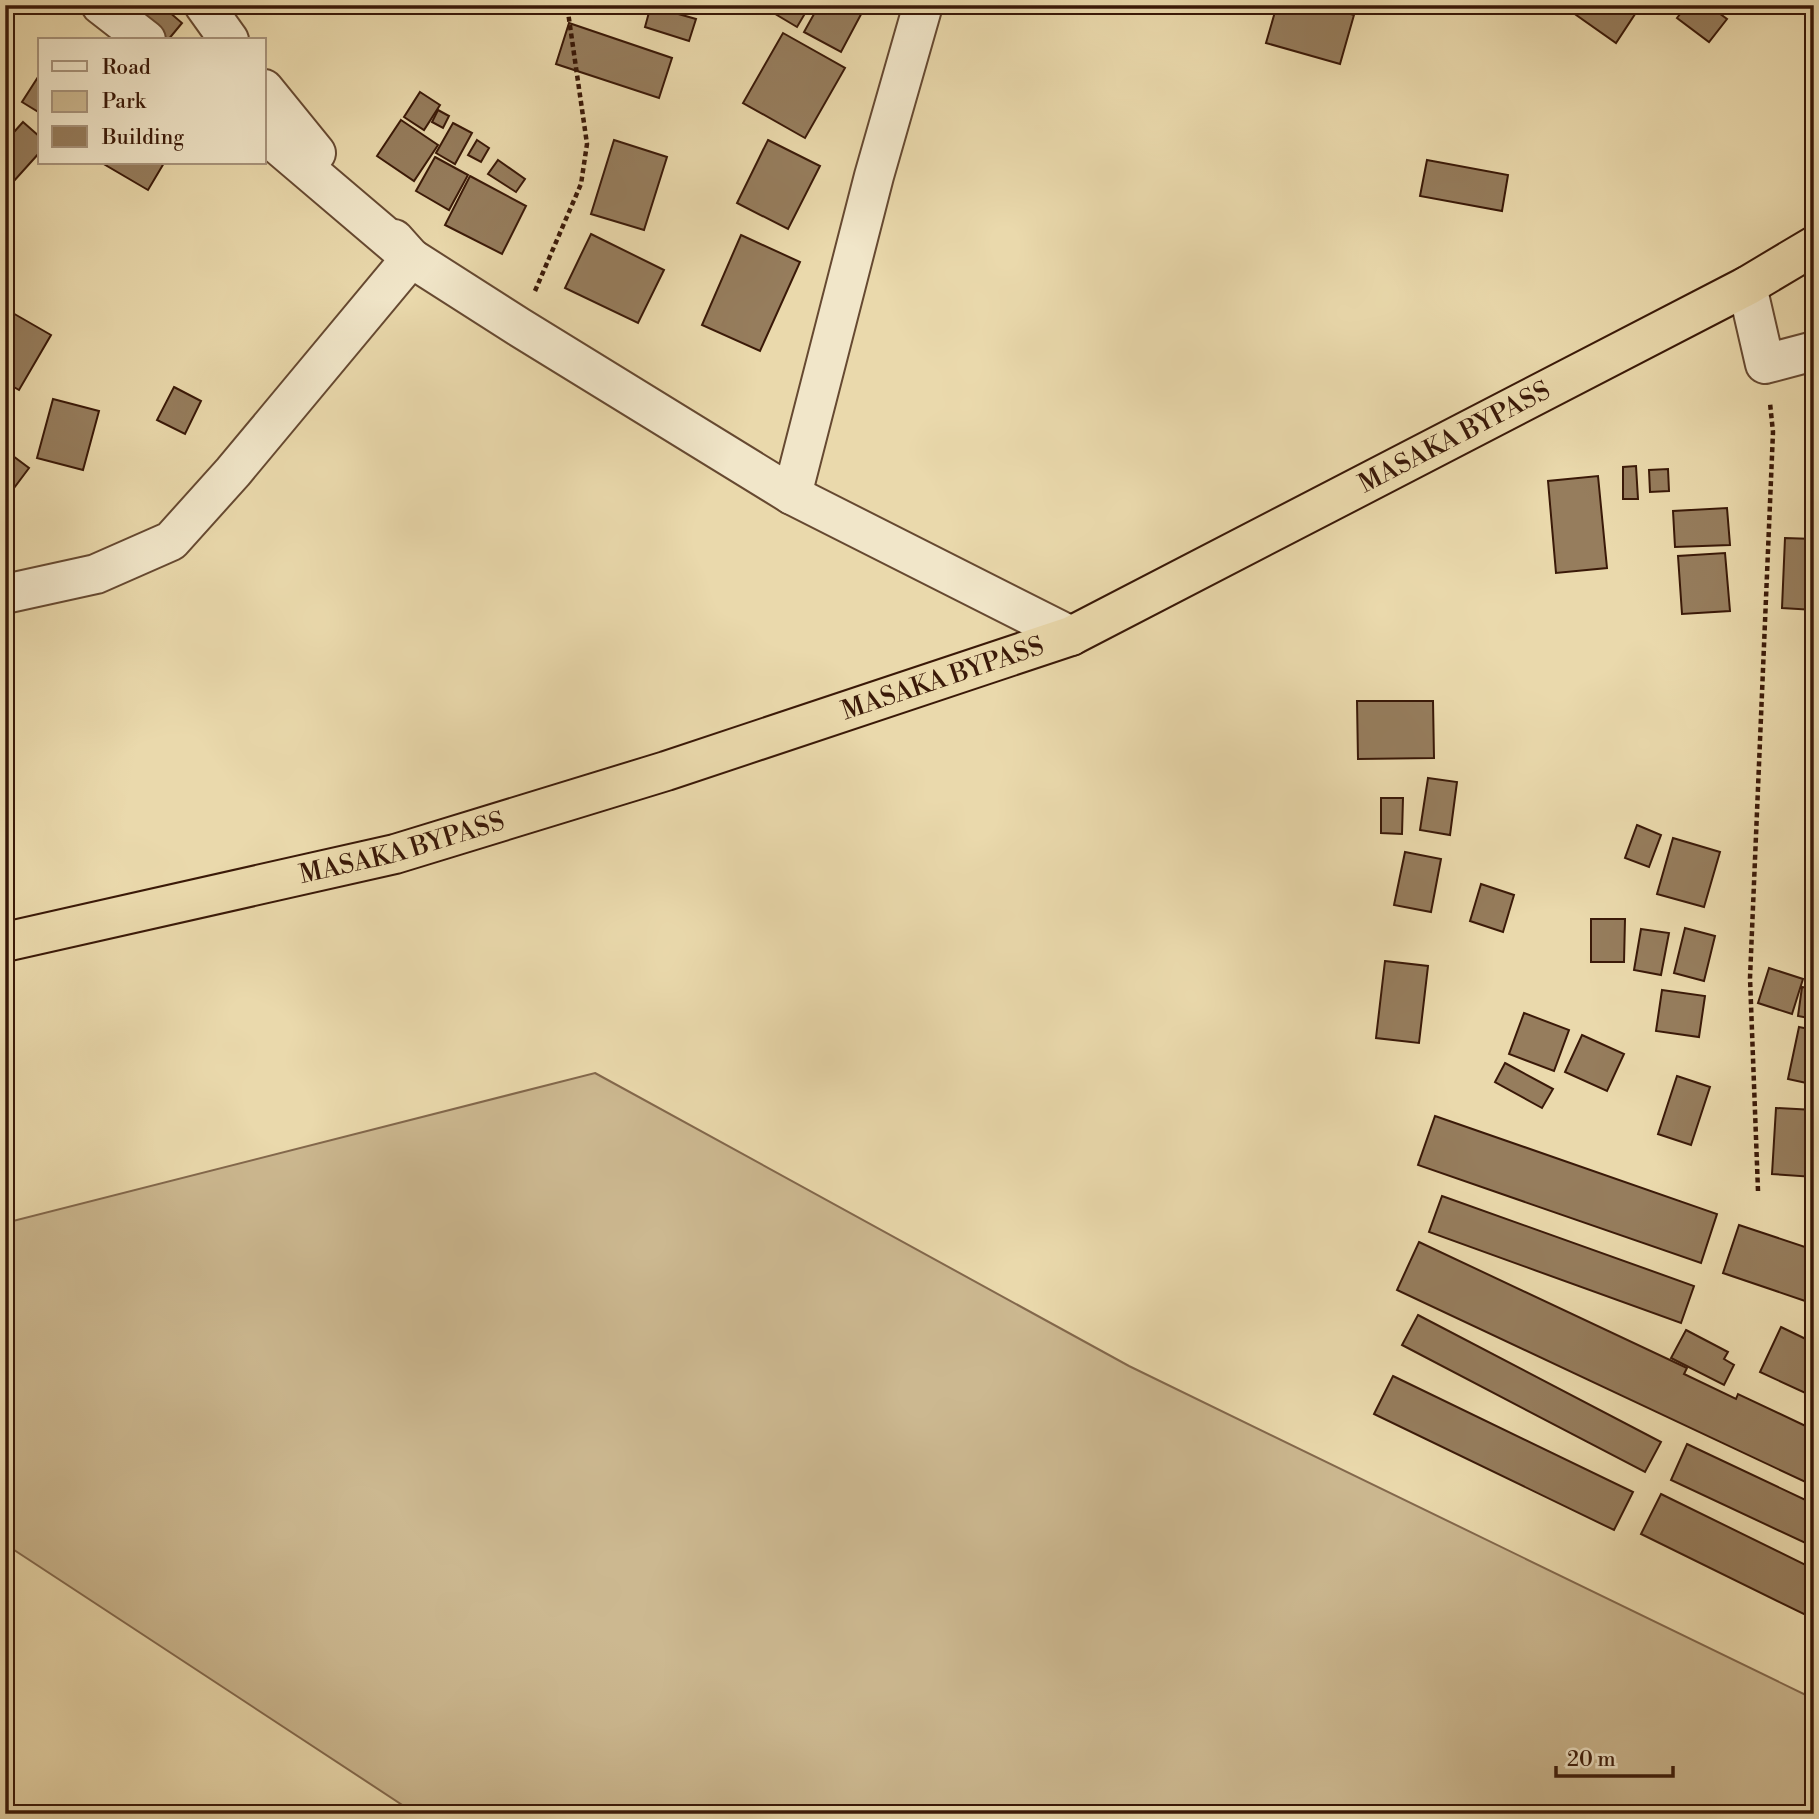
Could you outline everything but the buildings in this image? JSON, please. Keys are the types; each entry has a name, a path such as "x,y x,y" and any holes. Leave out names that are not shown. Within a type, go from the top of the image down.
{"highway":[{"name":"MASAKA BYPASS","path":"5,942 395,854 666,771 1071,636 1746,286 1814,246"}],"street":[{"path":"101,5 143,38"},
{"path":"204,5 228,38"},
{"path":"792,495 874,176 923,5"},
{"path":"266,92 289,124 411,258"},
{"path":"266,135 411,258 519,327 792,495 1071,636"},
{"path":"5,594 96,574 171,541 233,472 411,258"},
{"path":"1746,286 1765,364 1814,351"}],"path":[{"path":"519,327 581,184 587,144 567,5"},
{"path":"1758,1191 1751,978 1773,432 1765,364"}],"green space":[{"path":"595,1073 1129,1366 1814,1699 1814,1814 416,1814 5,1544 5,1223"}]}
